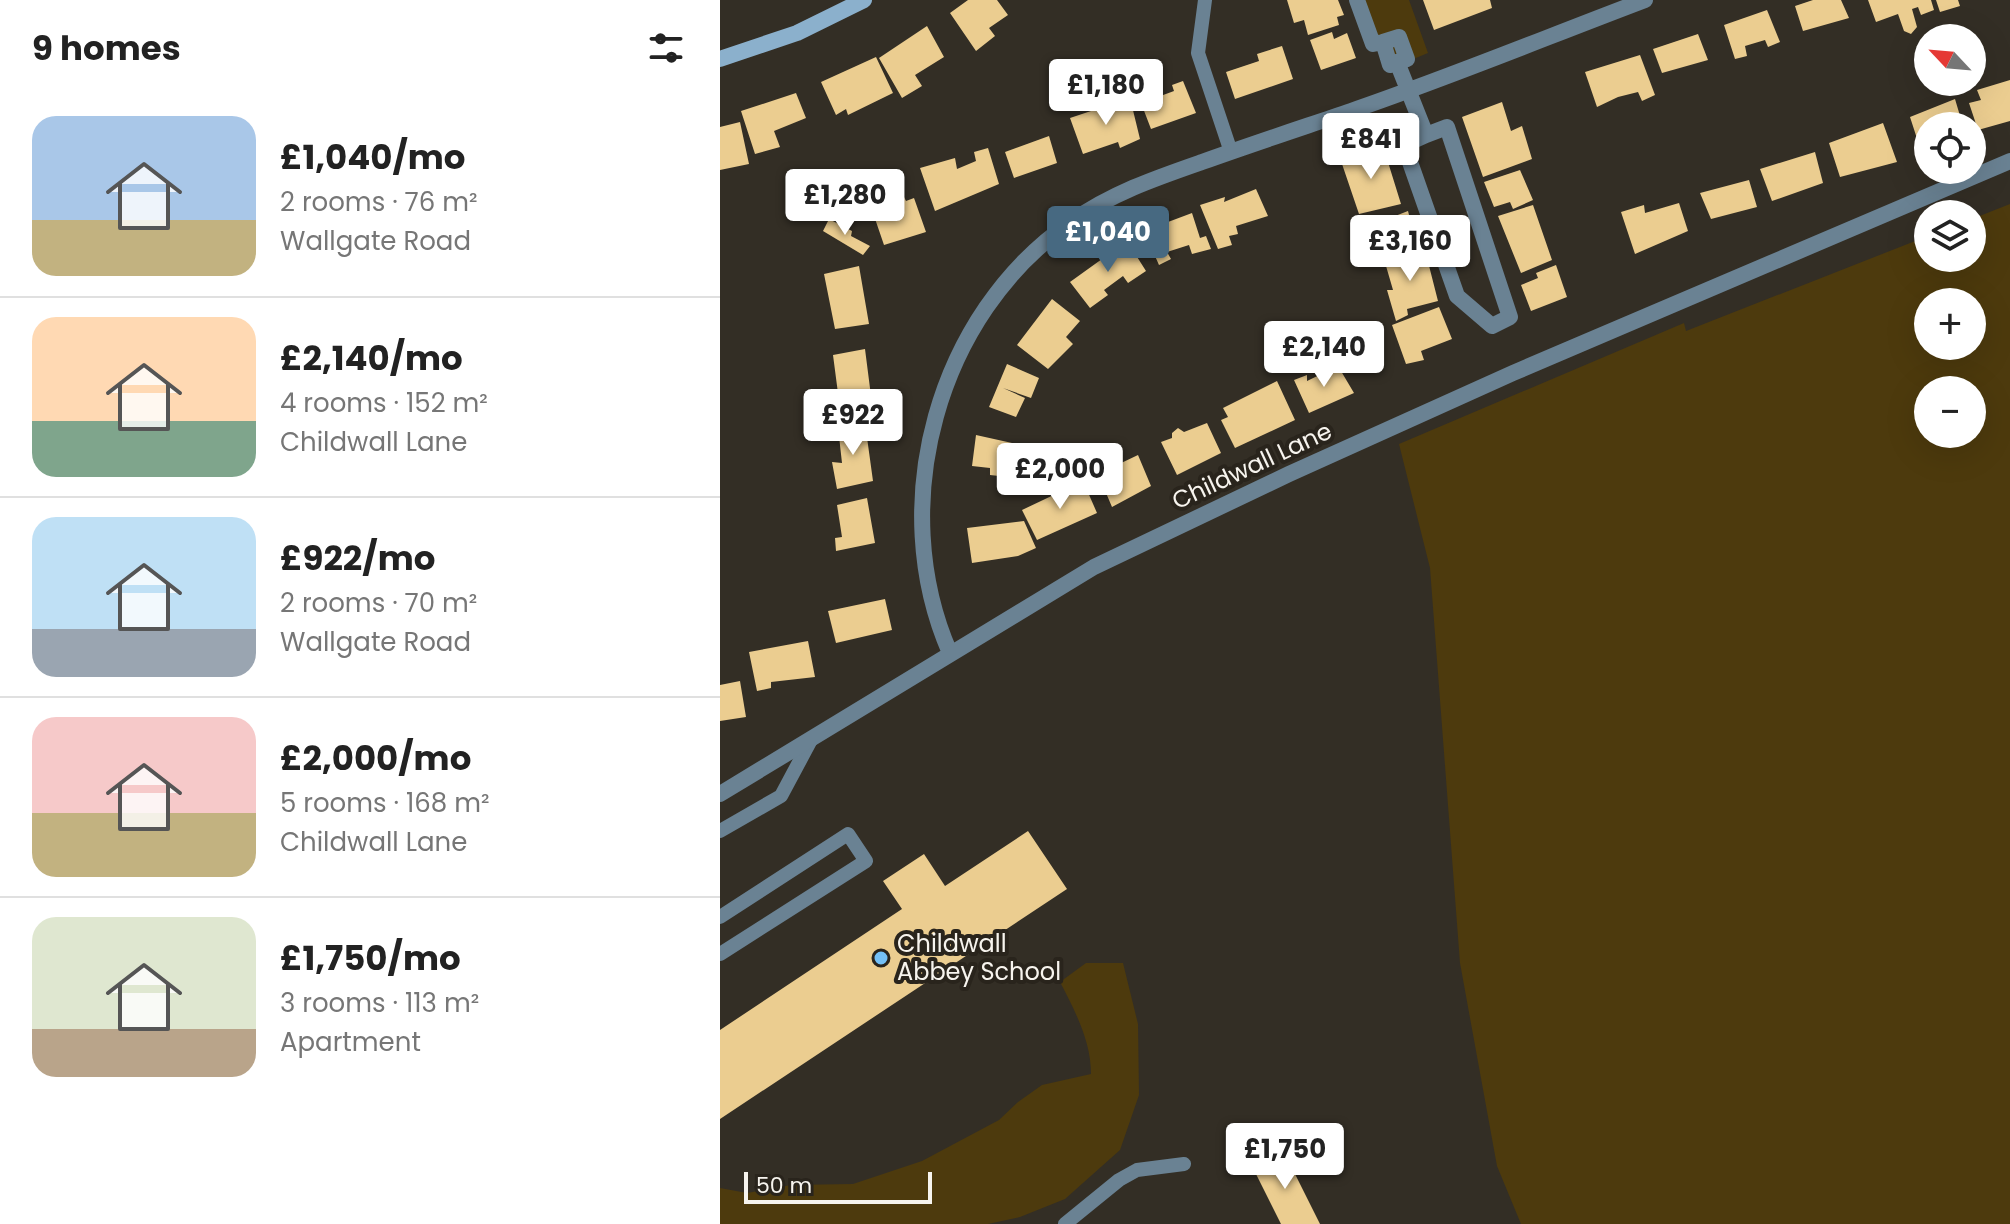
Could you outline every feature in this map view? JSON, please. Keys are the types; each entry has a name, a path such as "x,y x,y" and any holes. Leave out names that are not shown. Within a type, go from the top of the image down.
{"street":[{"path":"720,59 797,33 864,0"},
{"path":"1357,0 1373,44 1383,42 1390,65 1397,62 1426,135"},
{"path":"950,653 927,571 922,529 928,448 938,406 968,338 999,290 1040,247 1068,223 1128,188 1407,90 1645,0"},
{"path":"1447,127 1510,317 1492,326 1457,296 1404,145 1426,135 1447,127"},
{"name":"Childwall Lane","path":"720,794 1094,567 1289,474 1513,373 2010,161"}],"lane":[{"path":"1205,0 1198,53 1231,152"},
{"path":"720,831 781,796 812,738"},
{"path":"720,917 848,834 866,861 720,954"},
{"path":"1065,1224 1119,1180 1137,1170 1184,1164"}],"shaded area":[{"path":"1353,0 1409,0 1428,53 1411,60 1392,57 1387,44 1371,51"},
{"path":"2010,204 2010,1224 1521,1224 1497,1166 1460,963 1430,568 1399,444 1684,323 1686,331 1914,241 1914,272 1986,272 1986,213"},
{"path":"1086,963 1123,963 1138,1024 1139,1095 1120,1150 1065,1199 1020,1217 988,1224 720,1224 720,1188 747,1193 791,1185 853,1184 922,1161 999,1120 1042,1085 1091,1074 1085,1038 1060,982"}],"building":[{"path":"968,0 997,0 1008,15 989,28 995,36 976,51 950,13"},
{"path":"1287,0 1338,0 1344,15 1337,17 1339,25 1308,35 1304,20 1294,23"},
{"path":"1423,0 1490,0 1492,8 1434,30"},
{"path":"1813,0 1841,0 1849,18 1803,31 1795,6"},
{"path":"1868,0 1931,0 1934,10 1921,15 1918,7 1912,9 1916,24 1911,34 1904,31 1898,14 1876,22"},
{"path":"1936,0 1958,0 1960,6 1940,12"},
{"path":"1767,10 1780,42 1768,47 1765,40 1745,46 1747,56 1735,59 1724,25"},
{"path":"927,26 944,57 915,75 922,86 902,98 879,58"},
{"path":"1332,32 1334,39 1347,33 1356,58 1321,70 1310,40"},
{"path":"1698,34 1708,60 1662,73 1653,49"},
{"path":"1282,46 1293,79 1235,99 1226,72 1259,61 1257,54"},
{"path":"1640,55 1655,95 1642,101 1638,92 1597,107 1585,72"},
{"path":"876,57 893,93 848,115 846,109 836,115 821,82"},
{"path":"2010,80 2010,121 1986,128 1986,112 1972,112 1969,103 1981,100 1979,96 1986,96 1986,87"},
{"path":"1183,81 1196,113 1151,129 1138,95 1152,90 1155,98 1174,91 1172,85"},
{"path":"796,93 806,118 774,131 780,147 755,154 741,111"},
{"path":"1130,98 1140,139 1120,148 1118,142 1083,154 1070,118"},
{"path":"1955,99 1959,112 1922,112"},
{"path":"1502,102 1511,131 1522,126 1532,159 1483,177 1462,117"},
{"path":"740,122 749,164 720,170 720,127"},
{"path":"1883,123 1897,162 1840,177 1829,143"},
{"path":"1049,136 1057,163 1014,178 1005,152"},
{"path":"1383,146 1401,204 1359,214 1341,161"},
{"path":"988,148 999,184 935,211 920,168 955,158 957,169 976,161 974,152"},
{"path":"1815,152 1823,183 1772,201 1760,169"},
{"path":"1520,170 1533,200 1513,209 1510,202 1494,207 1484,182"},
{"path":"1749,180 1757,207 1711,219 1700,193"},
{"path":"1256,189 1268,216 1236,226 1238,234 1229,236 1232,245 1218,249 1200,205 1225,197 1224,202"},
{"path":"904,197 906,201 914,198 926,232 884,245 871,207"},
{"path":"1679,203 1688,231 1635,254 1621,212 1644,205 1645,213"},
{"path":"1533,205 1552,260 1521,273 1498,216"},
{"path":"1408,211 1415,238 1402,241 1403,248 1383,254 1372,225"},
{"path":"1192,213 1200,238 1206,236 1211,249 1192,254 1189,245 1167,252 1171,259 1159,265 1144,231"},
{"path":"829,219 852,231 851,236 870,246 863,255 823,231"},
{"path":"1127,241 1146,271 1128,283 1123,276 1104,290 1108,295 1090,308 1070,282"},
{"path":"1425,250 1438,301 1407,309 1408,315 1396,321 1387,290 1393,290 1384,259 1405,252 1406,257"},
{"path":"1556,265 1567,297 1531,311 1521,285 1538,278 1536,273"},
{"path":"859,266 869,324 835,329 824,274"},
{"path":"1052,299 1080,321 1066,337 1073,344 1048,369 1017,345"},
{"path":"1439,307 1452,339 1421,351 1424,360 1406,364 1392,325"},
{"path":"865,349 871,396 859,398 861,410 828,417 829,401 839,401 833,355"},
{"path":"1007,364 1039,378 1031,398 1003,388 1025,398 1016,417 989,407"},
{"path":"1338,366 1354,393 1309,413 1294,380 1307,375 1307,381"},
{"path":"1277,381 1295,420 1235,448 1221,420 1228,417 1223,408"},
{"path":"865,423 873,481 837,489 832,462 842,463 838,427"},
{"path":"1207,423 1221,453 1177,475 1161,442 1172,438 1172,433 1178,428 1184,432"},
{"path":"976,435 1012,443 1008,477 990,475 990,468 972,466"},
{"path":"1138,455 1151,486 1112,507 1098,474"},
{"path":"1083,481 1097,513 1037,540 1022,510"},
{"path":"867,498 875,543 836,551 835,538 842,537 837,505"},
{"path":"1024,521 1036,548 1018,556 972,563 967,528"},
{"path":"885,599 892,630 836,643 828,611"},
{"path":"808,641 815,677 771,682 771,688 757,691 749,652"},
{"path":"740,681 746,717 720,721 720,685"},
{"path":"1028,831 1067,889 720,1119 720,1030 902,909 883,881 924,854 945,886"},
{"path":"1283,1150 1320,1224 1281,1224 1252,1166"}],"place":[{"name":"Childwall Abbey School","path":"881,958"}]}
